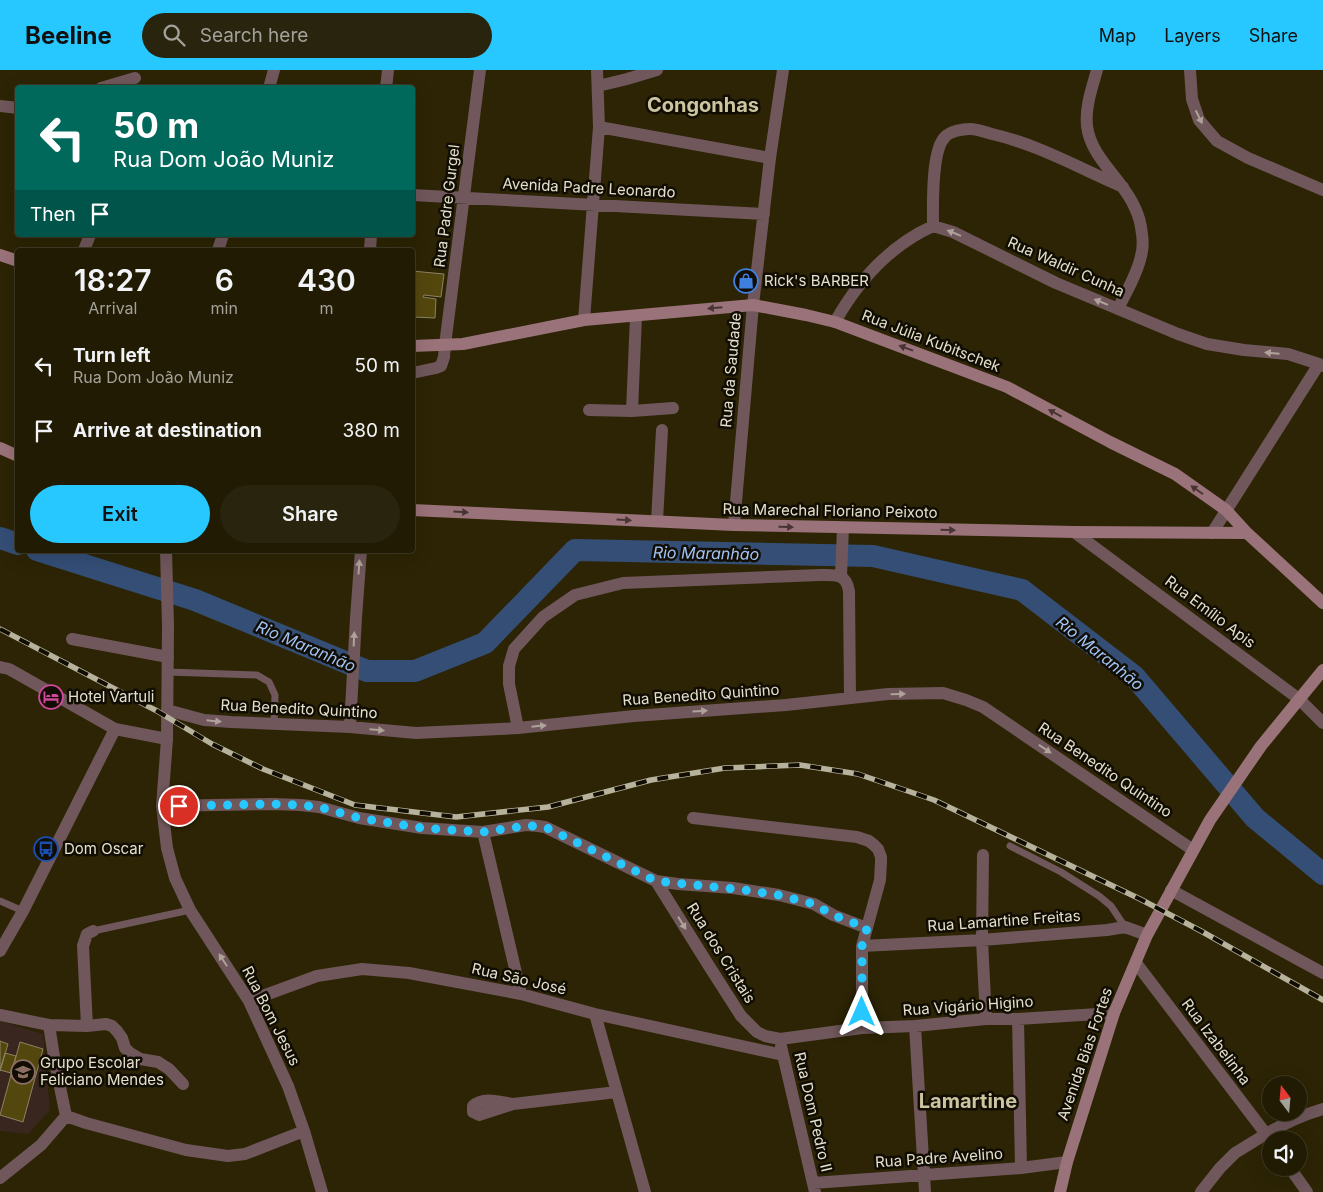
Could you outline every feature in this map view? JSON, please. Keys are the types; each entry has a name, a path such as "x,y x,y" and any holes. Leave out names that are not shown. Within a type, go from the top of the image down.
{"main road":[{"path":"0,254 15,260"},
{"name":"Rua Júlia Kubitschek","path":"415,346 463,344 584,320 753,305 806,314 835,322 1007,387 1175,474 1226,510 1323,603"},
{"path":"0,448 15,455"},
{"name":"Rua Marechal Floriano Peixoto","path":"415,510 734,525 842,534 1248,533"},
{"name":"Avenida Bias Fortes","path":"1060,1192 1067,1162 1114,1012 1147,935 1210,820 1261,746 1323,670"}],"street":[{"path":"270,85 274,70"},
{"path":"386,85 388,70"},
{"name":"Rua Padre Gurgel","path":"415,373 441,366 444,357 480,70"},
{"path":"584,320 600,127 597,70"},
{"path":"598,86 657,70"},
{"name":"Rua da Saudade","path":"734,525 753,305 770,158 784,70"},
{"path":"1097,70 1087,113 1087,127 1092,143 1102,161 1123,187 1135,207 1143,240 1142,256 1118,309"},
{"path":"1190,70 1192,99 1199,120 1217,141 1248,158 1323,190"},
{"path":"111,85 135,78"},
{"path":"0,106 15,108"},
{"path":"600,127 770,158"},
{"path":"835,322 846,302 880,262 907,240 933,226 934,182 937,156 940,145 946,136 956,131 971,129 1014,139 1123,187"},
{"name":"Avenida Padre Leonardo","path":"415,195 764,214"},
{"name":"Rua Waldir Cunha","path":"933,226 953,232 1056,283 1178,334 1207,344 1288,354 1321,365"},
{"path":"632,410 636,316"},
{"path":"1212,533 1321,365"},
{"path":"590,410 673,408"},
{"path":"657,521 662,430"},
{"name":"Rua Emílio Apis","path":"1074,532 1299,699 1323,723"},
{"path":"841,576 842,534"},
{"name":"Rua Bom Jesus","path":"167,553 167,739 162,806 167,848 174,878 190,910 249,1001 288,1086 322,1192"},
{"path":"350,727 361,553"},
{"path":"518,728 509,684 509,666 514,649 543,618 575,594 623,583 820,575 841,576 848,585 850,698"},
{"path":"72,639 168,657"},
{"path":"3,667 115,729 167,739"},
{"name":"Rua Benedito Quintino","path":"167,710 204,720 274,725 350,727 416,733 518,728 634,716 786,705 888,694 943,693 983,707 1193,850"},
{"path":"0,951 115,729"},
{"path":"162,806 300,805 319,807 359,818 422,828 483,832 526,826 545,827 656,881 740,889 778,895 814,904 833,915 867,928"},
{"path":"693,818 857,837 874,844 878,849 881,862 880,880 862,946 862,1028"},
{"path":"483,832 521,994"},
{"path":"983,855 982,940 986,1019"},
{"name":"Rua dos Cristais","path":"656,881 741,1016 765,1036"},
{"path":"1171,890 1323,974"},
{"name":"Rua Lamartine Freitas","path":"862,946 982,940 1125,927 1147,935"},
{"path":"86,1026 83,946 87,934 93,930"},
{"name":"Rua Izabelinha","path":"1136,962 1264,1131"},
{"name":"Rua São José","path":"249,1001 317,976 362,969 410,973 521,994 595,1014 783,1055"},
{"name":"Rua Vigário Higino","path":"765,1036 780,1039 862,1028 1114,1012"},
{"path":"595,1014 645,1192"},
{"path":"0,1015 49,1025 86,1026 106,1024 112,1026 122,1038 125,1048 130,1054 140,1059 158,1062 169,1069 183,1084"},
{"path":"1018,1019 1021,1168"},
{"path":"49,1025 66,1116"},
{"path":"915,1026 925,1192"},
{"name":"Rua Dom Pedro II","path":"780,1039 814,1188"},
{"path":"513,1104 617,1092"},
{"path":"1276,1131 1287,1122 1323,1109"},
{"path":"66,1116 186,1150 228,1156 245,1154 304,1131"},
{"path":"0,1178 40,1145 66,1116"},
{"path":"1201,1192 1235,1153 1262,1140"},
{"name":"Rua Padre Avelino","path":"814,1188 924,1175 1021,1168 1067,1162"},
{"path":"636,1192 640,1176"},
{"path":"1296,1176 1307,1192"}],"lane":[{"path":"167,672 257,676 263,678 269,682 275,695 274,725"},
{"path":"1010,846 1061,872 1099,896 1111,906 1125,927"},
{"path":"0,900 22,911"},
{"path":"93,930 190,910"}],"shaded area":[{"name":"Grupo Escolar Feliciano Mendes","path":"0,1021 43,1034 50,1110 28,1134 0,1131"}],"building":[{"path":"415,271 444,274 441,297 424,295 423,297 436,299 435,318 415,317"},
{"path":"0,1041 8,1044 0,1071"},
{"path":"20,1042 43,1049 23,1122 0,1115"},
{"path":"5,1053 16,1056 11,1073 0,1070"}],"waterway":[{"name":"Rio Maranhão","path":"0,538 15,543"},
{"name":"Rio Maranhão","path":"46,553 195,600 367,671 415,671 485,643 575,550 873,556 1022,590 1134,676 1255,818 1323,874"}],"railway":[{"path":"0,629 157,711 212,744 263,769 355,805 456,817 548,807 651,780 725,768 800,765 858,774 934,800 1140,899 1323,1000"}],"place":[{"name":"Rick's BARBER","path":"746,281"},
{"name":"Hotel Vartuli","path":"51,697"},
{"name":"Dom Oscar","path":"46,849"},
{"name":"Grupo Escolar Feliciano Mendes","path":"23,1072"}],"district":[{"name":"Congonhas","path":"703,105"},
{"name":"Lamartine","path":"968,1101"}],"route":[{"path":"179,806 300,805 319,807 359,818 422,828 483,832 526,826 545,827 656,881 754,891 814,904 833,915 867,928 862,946 862,1012"}]}
